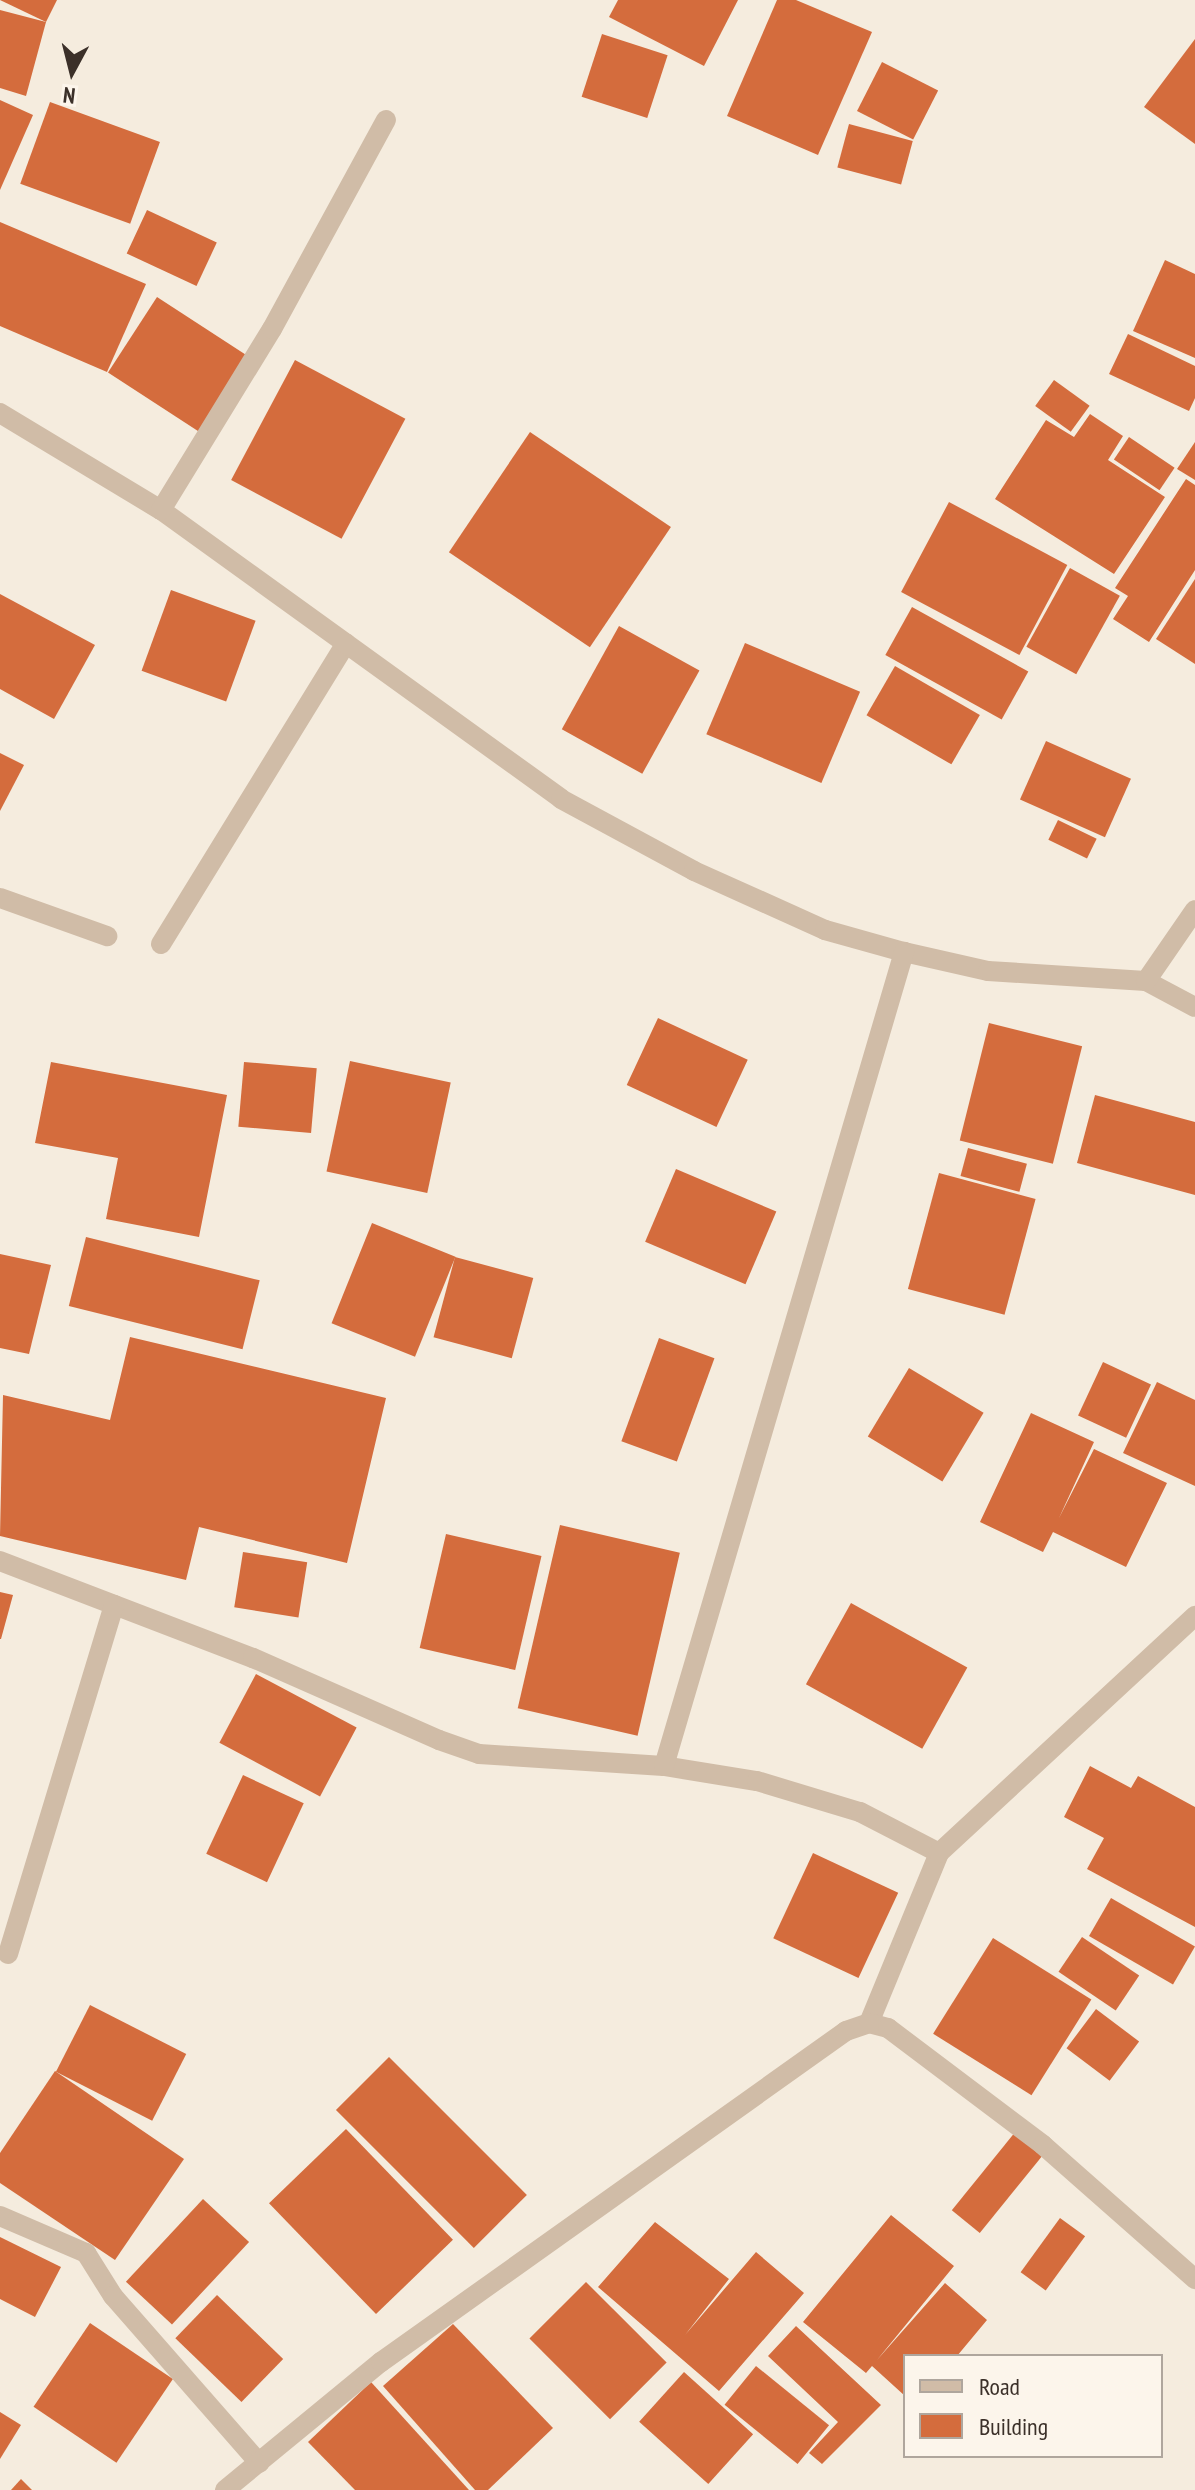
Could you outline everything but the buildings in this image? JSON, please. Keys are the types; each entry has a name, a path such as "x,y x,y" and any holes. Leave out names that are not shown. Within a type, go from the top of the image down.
{"street":[{"path":"161,510 272,329 386,120"},
{"path":"0,413 161,510 561,799 694,871 825,930 904,952 988,971 1146,981 1195,1007"},
{"path":"161,944 346,643"},
{"path":"0,898 107,936"},
{"path":"1146,981 1195,910"},
{"path":"664,1766 904,952"},
{"path":"0,1561 253,1658 439,1740 479,1754 664,1766 757,1781 860,1812 939,1853"},
{"path":"8,1954 114,1605"},
{"path":"869,2023 939,1853 1195,1616"},
{"path":"225,2490 381,2362 846,2031 869,2023 888,2028 1043,2145 1195,2279"},
{"path":"0,2216 86,2253 113,2296 259,2463"}]}
